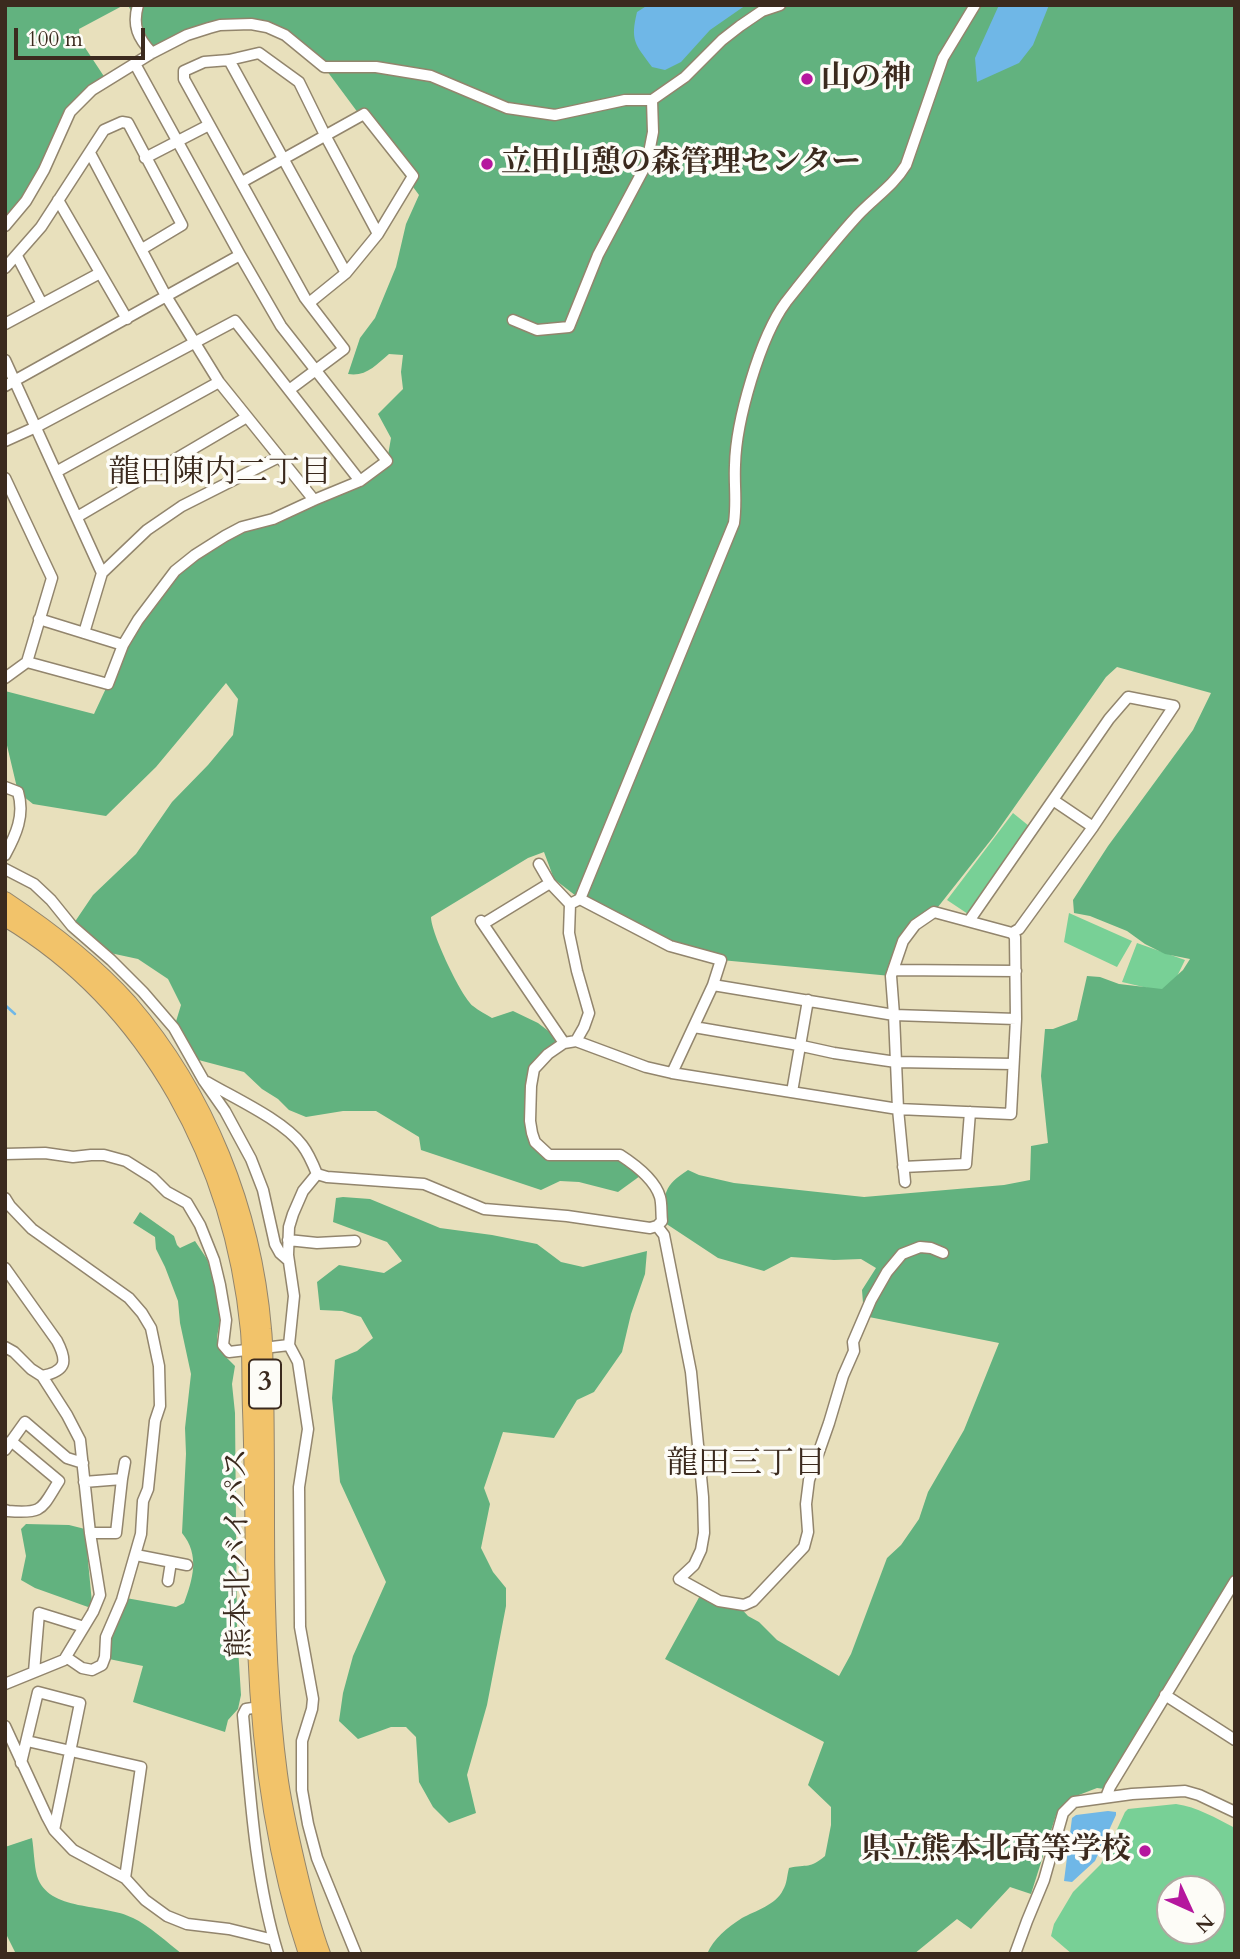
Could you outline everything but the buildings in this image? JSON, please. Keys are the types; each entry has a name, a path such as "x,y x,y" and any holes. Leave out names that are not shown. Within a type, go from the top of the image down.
{"highway":[{"name":"熊本北バイパス","path":"5,900 62,940 128,1002 160,1044 201,1108 234,1189 249,1238 264,1329 257,1350 256,1649 260,1707 277,1834 307,1954"},
{"name":"熊本北バイパス","path":"5,918 22,927 62,959 93,986 130,1026 175,1092 203,1148 224,1203 249,1331 257,1350 271,1689 279,1773 306,1905 322,1954"}],"street":[{"path":"138,5 134,18 137,31 141,42 152,53"},
{"path":"5,226 26,201 44,170 70,112 92,90 152,53 187,35 209,28 251,24 267,27 285,35 324,67 376,67 430,76 507,108 555,116 625,100 652,100 685,77 731,33 762,11 780,5"},
{"path":"576,1041 589,1013 576,971 569,933 575,902 734,523 737,503 735,464 742,414 773,322 858,216 899,176 906,165 943,58 975,5"},
{"path":"289,390 344,349 305,298 184,79 184,71 204,62 259,53 299,82 378,234"},
{"path":"229,60 346,273"},
{"path":"27,662 108,684 123,645 138,620 175,571 195,555 242,527 273,519 360,481 387,461 281,326 135,64"},
{"path":"513,320 537,331 569,327 598,255 647,163 653,132 652,100"},
{"path":"242,182 364,114 414,176 378,234 346,273 309,303"},
{"path":"5,268 41,227 104,130 122,122 128,123 183,225 142,249"},
{"path":"145,158 209,125"},
{"path":"90,153 166,296 219,382 314,500"},
{"path":"58,200 127,319"},
{"path":"10,384 240,255"},
{"path":"17,256 42,304"},
{"path":"5,324 100,273"},
{"path":"5,441 235,321 360,481"},
{"path":"5,360 10,384 36,427 102,573"},
{"path":"56,472 219,382"},
{"path":"77,517 247,417"},
{"path":"84,633 102,573 147,530 170,514 279,457"},
{"path":"5,478 52,578 27,662 5,678"},
{"path":"39,620 123,645"},
{"path":"969,920 1109,719 1128,697 1174,706 1093,827 1019,929 1012,933"},
{"path":"5,787 18,792 21,801 19,830 5,855"},
{"path":"1053,800 1093,827"},
{"path":"539,864 550,883 575,902 670,946 721,960 713,985 672,1073"},
{"path":"5,869 34,884 51,900 72,926 143,992 173,1028 225,1111 251,1159 263,1191 275,1244 288,1260"},
{"path":"550,883 482,922 564,1043"},
{"path":"204,1081 276,1122 301,1143 317,1174 424,1184 484,1209 567,1216 650,1228 657,1226 662,1220 660,1196 644,1173 630,1161 620,1155 549,1155 535,1142 530,1121 534,1069 548,1054 564,1043 576,1041 646,1067 672,1073 898,1109 1011,1114 1016,1019 1015,937 1012,933 934,912 910,930 903,941 891,976 898,1109 905,1182"},
{"path":"893,970 1016,971"},
{"path":"713,985 894,1014 1016,1019"},
{"path":"792,1092 808,1000"},
{"path":"694,1027 896,1062 1013,1064"},
{"path":"903,1167 967,1164 970,1112"},
{"path":"5,1154 45,1153 73,1157 104,1155 126,1161 153,1178 167,1192 187,1203 200,1226 214,1260 220,1285 226,1320 223,1345 229,1352 289,1345"},
{"path":"317,1174 298,1201 289,1227 288,1240 288,1260 294,1296 289,1345 298,1362 308,1429 299,1487 300,1627 313,1699 302,1741 304,1799 317,1858 356,1954"},
{"path":"5,1198 32,1228 130,1298 151,1328 159,1366 160,1406 155,1421 148,1489 143,1501 141,1534 122,1600 106,1637 103,1665 92,1670 82,1668 66,1657"},
{"path":"657,1226 664,1235 691,1372 703,1497 704,1533 701,1550 694,1565 679,1579 719,1601 744,1605 753,1601 787,1566 807,1540 806,1504 809,1480 843,1376 854,1351 853,1342 871,1300 887,1272 902,1254 920,1247 943,1253"},
{"path":"288,1240 317,1243 355,1241"},
{"path":"5,1268 63,1352 62,1368 54,1374 42,1376"},
{"path":"5,1347 15,1352 42,1376 80,1440 100,1595 93,1612 64,1660 5,1684"},
{"path":"5,1510 30,1513 40,1509 59,1480 8,1446 25,1422 67,1458 83,1463"},
{"path":"90,1533 116,1533 125,1462"},
{"path":"84,1482 122,1479"},
{"path":"135,1555 187,1565"},
{"path":"168,1581 171,1562"},
{"path":"1106,1797 1235,1581"},
{"path":"34,1672 39,1613 84,1627"},
{"path":"14,1758 27,1741 38,1692 80,1703 54,1830"},
{"path":"1165,1695 1235,1740"},
{"path":"260,1707 246,1709 243,1715 261,1872 278,1954"},
{"path":"5,1726 14,1758 54,1830 73,1850 125,1878 145,1900 167,1916 187,1924 229,1929 274,1940"},
{"path":"27,1741 141,1767 125,1878"},
{"path":"1015,1954 1044,1880 1063,1813 1074,1801 1185,1791 1235,1812"},
{"path":"284,1802 304,1799"}],"green space":[{"path":"5,5 124,5 79,29 80,40 107,81 71,111 44,170 5,226"},
{"path":"128,5 1235,5 1235,1574 1105,1789 1097,1788 1071,1798 1056,1815 1031,1894 1010,1887 971,1929 957,1919 914,1954 707,1954 713,1943 726,1930 742,1918 770,1904 780,1895 789,1868 812,1864 825,1856 831,1825 831,1807 808,1785 824,1742 665,1659 702,1592 737,1604 777,1640 839,1676 851,1654 887,1558 901,1545 919,1519 928,1492 964,1430 999,1343 864,1316 862,1290 876,1268 861,1259 791,1257 764,1271 718,1258 662,1221 665,1197 674,1181 688,1170 734,1183 864,1197 1004,1185 1030,1180 1031,1146 1048,1143 1041,1076 1045,1029 1053,1029 1077,1020 1087,976 1100,977 1119,984 1162,989 1183,970 1190,959 1165,954 1127,931 1090,916 1074,913 1073,900 1108,846 1193,730 1211,693 1117,667 1106,677 994,836 934,912 915,925 891,976 721,960 688,951 580,899 554,879 544,852 528,858 431,917 448,964 461,990 473,1006 492,1018 513,1011 538,1023 564,1043 534,1070 532,1133 549,1155 630,1161 640,1176 618,1192 579,1182 560,1181 541,1190 421,1150 419,1137 376,1111 343,1111 306,1117 289,1110 244,1072 191,1058 174,1028 181,1005 168,979 138,959 101,951 72,926 93,895 136,854 172,802 233,735 238,699 226,683 156,767 106,816 33,804 18,792 5,737 5,691 94,714 123,645 157,593 225,536 273,519 387,461 391,438 378,414 403,389 403,355 389,354 365,372 348,374 360,338 375,318 396,267 406,224 419,195 324,67 267,27 220,25 152,53"},
{"path":"1013,813 1029,826 968,914 947,900"},
{"path":"1069,913 1132,941 1117,967 1064,942"},
{"path":"1137,943 1185,960 1169,993 1122,982"},
{"path":"336,1198 370,1199 440,1228 537,1244 561,1262 583,1267 647,1251 645,1274 631,1314 622,1352 594,1392 577,1400 554,1438 503,1432 484,1488 490,1504 481,1548 493,1572 506,1588 506,1606 487,1705 467,1775 476,1813 449,1823 433,1807 419,1782 416,1737 406,1727 391,1727 358,1739 339,1721 353,1656 386,1582 340,1482 332,1398 335,1360 357,1351 373,1338 361,1317 342,1311 320,1310 317,1282 339,1265 384,1273 402,1261 387,1242 333,1222"},
{"path":"140,1212 174,1236 180,1248 195,1241 207,1259 216,1285 220,1321 218,1344 235,1366 232,1384 235,1413 237,1632 241,1695 238,1709 228,1720 225,1732 133,1702 143,1666 109,1659 111,1630 126,1598 176,1607 184,1603 193,1567 191,1550 182,1533 185,1428 191,1374 178,1301 156,1249 155,1237 133,1223"},
{"path":"26,1524 69,1525 85,1529 92,1603 88,1607 35,1588 21,1580 26,1556 21,1529"},
{"name":"県立熊本北高等学校","path":"1184,1805 1235,1828 1235,1954 1072,1954 1051,1936 1054,1924 1073,1892 1101,1864 1128,1809"},
{"path":"32,1838 37,1876 43,1888 53,1896 133,1918 182,1954 15,1952 5,1932 5,1847"}],"water":[{"path":"648,5 746,5 710,30 681,62 665,70 652,67 634,36 637,12"},
{"path":"999,5 1049,5 1033,45 1019,63 977,82 975,58"},
{"path":"1116,1812 1116,1815 1095,1861 1072,1882 1064,1881 1072,1818 1076,1815"}],"waterway":[{"path":"5,1005 15,1014"}],"place":[{"name":"山の神","path":"807,79"},
{"name":"立田山憩の森管理センター","path":"487,164"},
{"name":"県立熊本北高等学校","path":"1145,1851"}],"district":[{"name":"龍田陳内二丁目","path":"220,475"},
{"name":"龍田三丁目","path":"746,1466"}]}
